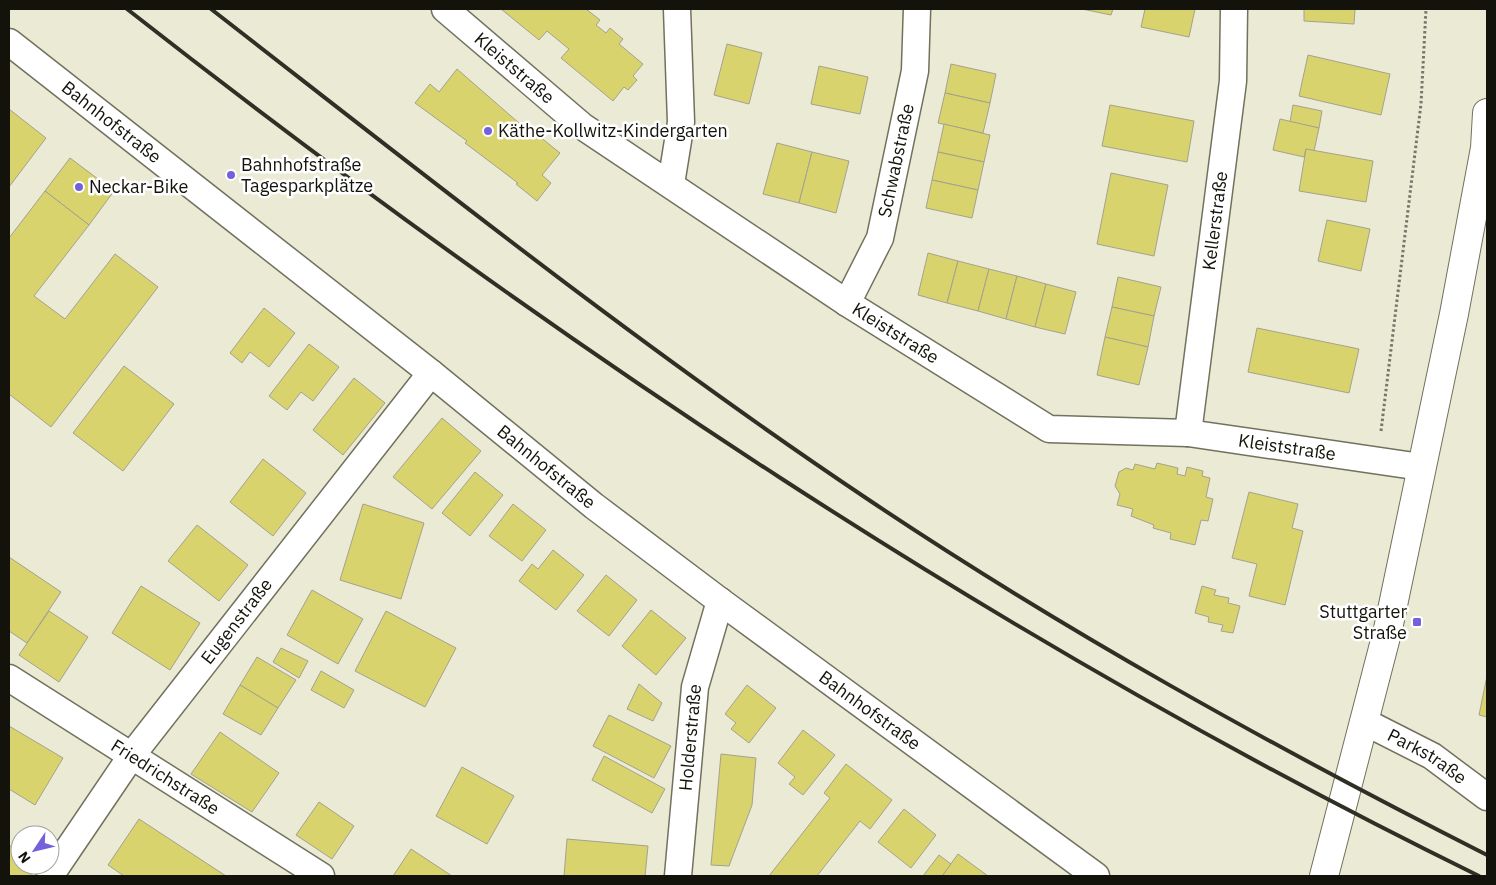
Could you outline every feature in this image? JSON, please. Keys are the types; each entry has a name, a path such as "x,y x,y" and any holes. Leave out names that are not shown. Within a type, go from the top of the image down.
{"street":[{"name":"Kleiststraße","path":"445,9 582,126 847,303 1048,429 1188,433 1422,467"},
{"path":"671,184 681,122 677,9"},
{"name":"Schwabstraße","path":"847,303 880,238 915,71 917,9"},
{"name":"Kellerstraße","path":"1188,433 1233,81 1234,9"},
{"name":"Bahnhofstraße","path":"9,42 431,372 594,506 720,601 1096,876"},
{"path":"1324,876 1388,629 1484,158 1487,113"},
{"name":"Eugenstraße","path":"50,876 132,755 431,372"},
{"name":"Holderstraße","path":"678,876 695,687 720,601"},
{"name":"Friedrichstraße","path":"9,678 321,876"},
{"name":"Parkstraße","path":"1365,722 1432,756 1487,797"}],"path":[{"path":"1377,461 1422,104 1426,9"}],"building":[{"path":"501,9 586,9 600,20 596,25 606,33 610,28 623,39 619,44 643,64 633,76 637,80 628,90 624,87 613,101 561,58 569,49 547,31 539,40"},
{"path":"1082,9 1113,9 1111,15"},
{"path":"1145,9 1195,9 1189,37 1141,27"},
{"path":"1304,9 1355,9 1354,24 1304,21"},
{"path":"727,44 762,53 749,104 714,95"},
{"path":"1308,55 1390,74 1381,115 1299,96"},
{"path":"951,64 996,74 990,103 945,93"},
{"path":"819,66 868,77 860,114 811,104"},
{"path":"457,69 527,130 529,128 560,153 542,175 551,183 537,201 516,184 518,183 465,143 467,141 415,103 430,84 439,92"},
{"path":"945,93 990,103 983,133 938,123"},
{"path":"1110,105 1194,121 1187,162 1102,146"},
{"path":"1293,105 1322,111 1319,128 1290,122"},
{"path":"9,109 46,138 9,187"},
{"path":"1280,119 1319,128 1314,151 1306,149 1304,157 1273,150"},
{"path":"944,124 990,135 984,162 938,152"},
{"path":"777,143 812,152 799,203 763,194"},
{"path":"1306,149 1373,161 1366,202 1299,191"},
{"path":"812,152 849,161 836,213 799,203"},
{"path":"938,152 984,162 978,190 932,180"},
{"path":"70,158 114,191 89,225 45,191"},
{"path":"1111,173 1168,185 1154,256 1097,244"},
{"path":"932,180 978,190 972,218 926,208"},
{"path":"45,191 89,225 34,296 65,319 115,254 158,287 51,427 9,394 9,238"},
{"path":"1327,220 1370,229 1361,271 1318,261"},
{"path":"928,253 958,261 947,303 918,295"},
{"path":"958,261 989,269 978,311 947,303"},
{"path":"989,269 1017,276 1006,319 978,311"},
{"path":"1017,276 1046,284 1035,327 1006,319"},
{"path":"1118,277 1161,287 1154,316 1112,307"},
{"path":"1046,284 1076,292 1065,334 1035,327"},
{"path":"1112,307 1154,316 1148,347 1105,337"},
{"path":"264,308 295,333 269,367 250,352 242,363 230,353"},
{"path":"1257,328 1359,349 1349,393 1248,372"},
{"path":"1105,337 1148,347 1139,385 1097,375"},
{"path":"309,344 339,367 313,401 301,392 287,410 269,396"},
{"path":"124,366 174,404 123,471 73,433"},
{"path":"354,378 385,403 343,455 313,430"},
{"path":"442,418 481,451 432,509 393,477"},
{"path":"263,459 306,493 273,536 230,502"},
{"path":"1157,463 1178,468 1177,474 1185,476 1187,467 1203,471 1202,476 1210,478 1206,497 1213,499 1208,521 1201,520 1195,545 1170,539 1171,533 1153,528 1154,525 1131,516 1133,509 1117,505 1120,494 1115,486 1119,472 1126,468 1133,470 1135,464 1155,469"},
{"path":"475,472 503,495 470,536 442,513"},
{"path":"1249,492 1298,504 1292,528 1303,531 1285,605 1249,596 1257,564 1232,558"},
{"path":"363,504 424,523 401,599 340,580"},
{"path":"513,504 546,530 522,561 489,536"},
{"path":"197,525 248,565 219,601 168,561"},
{"path":"553,550 584,575 556,610 519,581 532,564 538,569"},
{"path":"9,557 61,592 27,643 9,631"},
{"path":"606,575 637,600 609,636 577,611"},
{"path":"141,586 200,623 170,670 112,633"},
{"path":"1202,586 1216,590 1214,595 1229,598 1228,603 1240,606 1233,633 1221,631 1223,625 1208,622 1209,617 1195,613"},
{"path":"312,590 363,619 338,664 287,635"},
{"path":"651,610 686,638 656,675 622,646"},
{"path":"49,611 88,637 59,682 19,655"},
{"path":"386,611 456,648 425,707 355,671"},
{"path":"281,648 308,661 299,678 273,662"},
{"path":"257,657 296,680 278,708 240,685"},
{"path":"321,671 354,690 344,708 311,690"},
{"path":"1487,676 1487,717 1479,715"},
{"path":"639,684 662,703 653,721 627,709"},
{"path":"240,685 278,708 261,735 223,714"},
{"path":"747,685 776,708 749,743 731,729 736,723 725,714"},
{"path":"609,715 671,746 654,778 593,746"},
{"path":"9,726 63,758 35,805 9,789"},
{"path":"803,730 835,755 803,795 789,784 795,777 778,763"},
{"path":"220,732 279,773 252,812 191,774"},
{"path":"721,754 756,758 752,805 729,866 711,865"},
{"path":"604,756 665,789 652,813 592,780"},
{"path":"846,764 892,800 870,829 860,821 817,876 769,876 830,798 824,793"},
{"path":"462,767 514,796 487,844 436,816"},
{"path":"319,802 354,826 332,859 296,835"},
{"path":"904,809 936,835 911,868 878,842"},
{"path":"139,819 226,876 124,876 108,865"},
{"path":"567,839 648,846 645,876 564,876"},
{"path":"9,845 10,875 31,875 9,876"},
{"path":"411,849 452,876 393,876"},
{"path":"958,854 988,876 942,876"},
{"path":"939,855 951,864 942,876 923,876"}],"railway":[{"path":"127,9 286,131 448,250 613,366 780,478 950,585 1124,687 1300,785 1479,876"},
{"path":"211,9 616,321 698,381 866,498 1017,595 1171,686 1249,730 1487,855"}],"place":[{"name":"Käthe-Kollwitz-Kindergarten","path":"488,131"},
{"name":"Bahnhofstraße Tagesparkplätze","path":"231,175"},
{"name":"Neckar-Bike","path":"79,187"},
{"name":"Stuttgarter Straße","path":"1417,622"}]}
